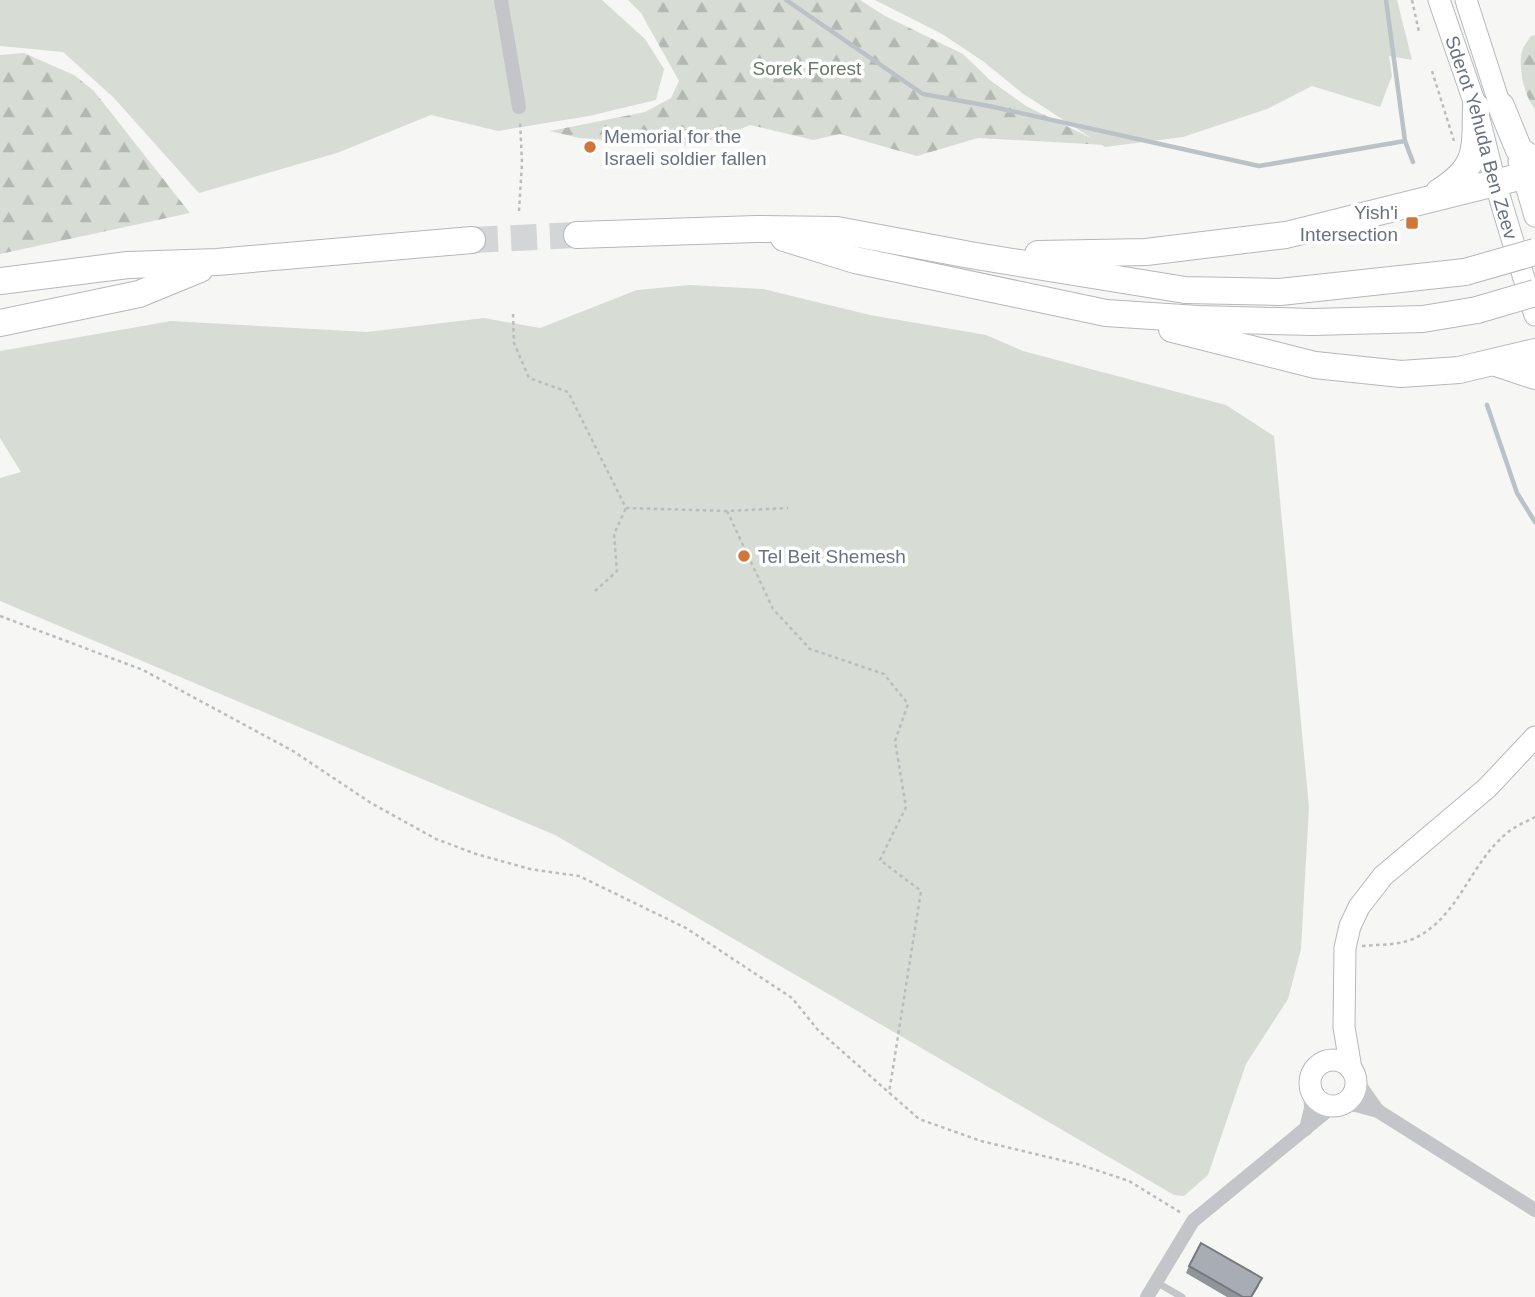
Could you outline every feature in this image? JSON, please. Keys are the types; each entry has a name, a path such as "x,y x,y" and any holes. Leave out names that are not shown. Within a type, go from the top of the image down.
{"highway":[{"path":"970,255 1146,252 1286,235 1424,201 1531,170 1488,107"},
{"path":"1424,201 1457,181 1468,169 1488,107"},
{"path":"756,229 855,260 1106,313 1315,365 1401,374 1459,370 1535,352"},
{"path":"577,235 756,229 837,230 1185,290 1280,292 1465,272 1535,252"},
{"path":"0,281 128,265 217,262 472,240"},
{"path":"0,323 139,294 217,262"},
{"path":"1106,313 1313,322 1423,319 1477,310 1535,293"},
{"path":"1496,363 1535,376"}],"main road":[{"name":"Sderot Yehuda Ben Zeev","path":"1439,0 1488,107"},
{"name":"Sderot Yehuda Ben Zeev","path":"1465,0 1488,107 1495,182 1535,315"},
{"name":"Sderot Yehuda Ben Zeev","path":"1531,170 1535,216"},
{"path":"1344,1027 1336,1046 1312,1073 1311,1089 1319,1102 1336,1106 1352,1097 1353,1074 1344,1027 1345,948 1350,926 1359,907 1378,882 1478,796 1535,737"},
{"path":"1323,1062 1338,1060 1353,1074"}],"street":[{"path":"501,0 519,107"},
{"path":"1353,1074 1378,1111"},
{"path":"1305,1130 1311,1108 1311,1089"},
{"path":"1147,1297 1193,1222 1336,1106 1356,1105 1378,1111 1535,1210"}],"lane":[{"path":"1156,1282 1182,1297"}],"path":[{"path":"1412,0 1419,32"},
{"path":"1432,71 1454,141"},
{"path":"519,107 522,163 519,211"},
{"path":"513,314 514,343 529,378 568,392 626,508"},
{"path":"626,508 727,511 788,509"},
{"path":"595,591 617,571 614,534 626,508"},
{"path":"727,511 773,609 791,629 810,649 884,674 908,704 895,741 906,807 880,860 921,891 889,1093"},
{"path":"0,616 166,681 293,751 371,803 436,839 476,854 530,869 579,876 686,928 792,998 818,1030 919,1119 981,1141 1081,1165 1129,1181 1193,1222"},
{"path":"1345,948 1397,944 1414,939 1429,930 1444,916 1489,851 1507,832 1535,817"}],"green space":[{"path":"0,0 602,0 645,39 664,69 656,100 589,116 498,131 431,115 337,153 199,193 113,97 63,52 0,46"},
{"name":"Sorek Forest","path":"628,0 860,0 885,16 963,54 991,81 1026,106 1105,145 978,138 917,156 840,134 813,140 750,125 719,138 683,146 579,138 550,131 645,112 671,98 679,81 641,13"},
{"path":"875,0 1397,0 1412,60 1389,56 1392,76 1380,107 1312,86 1267,109 1183,137 1105,147 1022,93 984,62 942,34"},
{"path":"1535,35 1535,109 1525,89 1521,58 1523,48 1531,36"},
{"path":"24,53 74,75 94,91 190,213 0,254 0,55"},
{"path":"690,285 763,289 870,315 986,335 1023,351 1226,405 1274,436 1309,807 1301,949 1288,999 1246,1064 1208,1175 1184,1196 1174,1195 555,835 0,601 0,478 21,472 0,438 0,351 171,321 367,332 484,318 540,328 637,290"}],"building":[{"path":"1201,1243 1262,1278 1251,1297 1243,1297 1189,1266"}],"waterway":[{"path":"786,0 923,94 1259,166 1405,141"},
{"path":"1386,0 1405,141 1413,162"},
{"path":"1487,405 1517,493 1535,522"}],"tunnel":[{"path":"472,240 577,235"}],"place":[{"name":"Memorial for the Israeli soldier fallen","path":"590,147"},
{"name":"Yish'i Intersection","path":"1412,223"},
{"name":"Tel Beit Shemesh","path":"744,556"}]}
